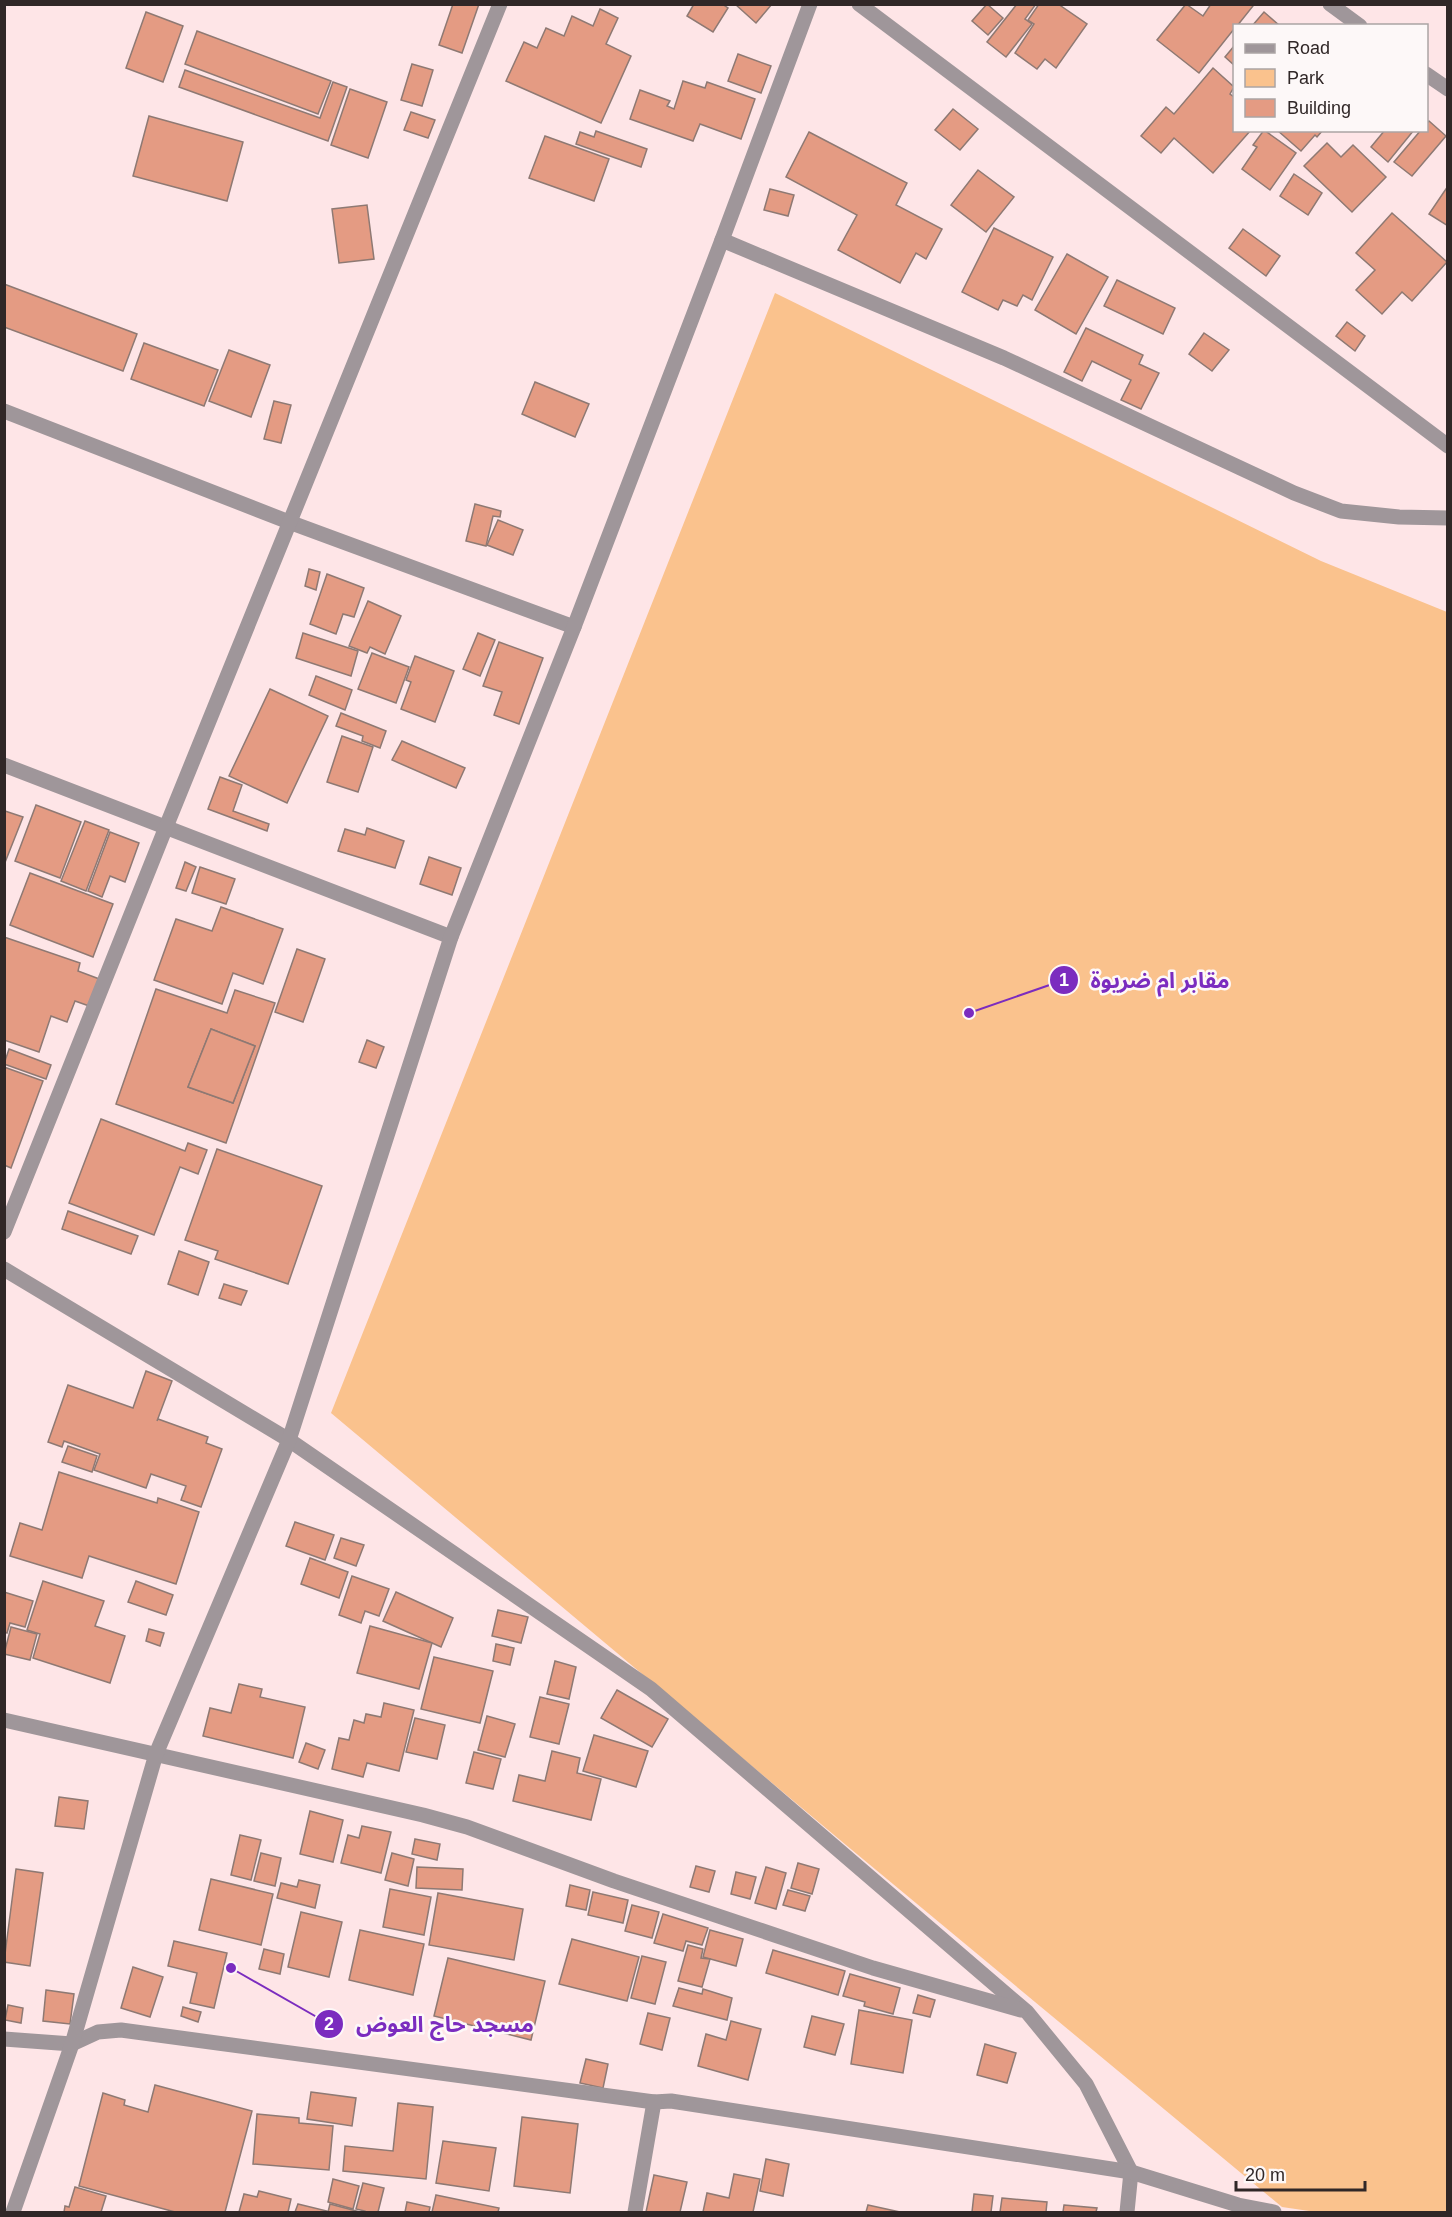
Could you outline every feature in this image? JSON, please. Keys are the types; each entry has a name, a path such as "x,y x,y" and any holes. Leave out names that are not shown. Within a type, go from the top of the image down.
{"street":[{"path":"4,1232 500,4"},
{"path":"13,2212 72,2044 156,1754 289,1440 452,937 574,627 810,4"},
{"path":"859,4 1448,446"},
{"path":"1330,4 1357,24"},
{"path":"1428,75 1448,89"},
{"path":"722,240 1004,358 1284,488 1341,511 1399,517 1448,518"},
{"path":"4,411 290,522 574,627"},
{"path":"4,765 452,937"},
{"path":"4,1269 289,1440 651,1689 1027,2012 1086,2084 1131,2172 1127,2212"},
{"path":"4,1720 467,1827 614,1881 873,1968 1027,2012"},
{"path":"4,2039 72,2044 98,2032 121,2030 654,2102 671,2101 1131,2172 1238,2205 1274,2212"},
{"path":"635,2212 654,2102"}],"green space":[{"path":"775,293 1321,561 1447,612 1447,2212 1316,2212 1282,2207 331,1413"}],"building":[{"path":"453,4 479,4 462,53 439,45"},
{"path":"694,4 722,4 728,8 713,32 687,16"},
{"path":"735,4 772,4 756,23"},
{"path":"987,4 1003,18 988,35 972,21"},
{"path":"1017,4 1036,4 1025,19 1032,24 1006,57 987,42"},
{"path":"1039,4 1058,4 1087,24 1056,68 1045,59 1037,69 1015,53 1034,24 1028,20"},
{"path":"1186,4 1203,16 1211,4 1250,4 1253,6 1239,24 1233,24 1233,30 1199,73 1157,40"},
{"path":"600,9 618,18 606,44 631,56 601,123 506,81 524,42 537,48 546,28 564,36 572,16 593,26"},
{"path":"146,12 183,26 163,82 126,68"},
{"path":"1264,12 1278,24 1254,24"},
{"path":"197,31 331,81 318,114 185,64"},
{"path":"1233,47 1233,64 1225,57"},
{"path":"738,54 771,66 761,93 728,81"},
{"path":"412,64 433,70 422,106 401,100"},
{"path":"1213,68 1233,86 1230,94 1233,96 1233,132 1249,132 1213,173 1174,138 1161,153 1141,136 1166,107 1174,114"},
{"path":"185,70 320,118 333,82 347,87 328,141 179,87"},
{"path":"683,81 705,88 707,82 755,99 741,139 700,124 693,141 630,119 640,90 670,101 667,106 674,109"},
{"path":"350,89 387,102 368,158 331,145"},
{"path":"953,109 978,129 960,150 935,130"},
{"path":"411,112 435,120 428,138 404,130"},
{"path":"149,116 243,142 227,201 133,176"},
{"path":"1428,122 1446,136 1412,176 1394,162 1419,132 1428,132"},
{"path":"596,131 647,149 641,167 576,144 580,132 594,137"},
{"path":"809,132 907,183 896,205 942,229 926,259 916,253 900,283 838,250 857,215 786,177"},
{"path":"1263,132 1267,132 1296,153 1270,190 1242,169 1257,147 1253,145"},
{"path":"1279,132 1321,132 1317,137 1315,135 1301,151"},
{"path":"1383,132 1412,132 1388,162 1371,147"},
{"path":"545,136 609,159 594,201 529,178"},
{"path":"1327,143 1341,157 1353,145 1386,177 1352,212 1304,166"},
{"path":"978,170 1014,197 986,232 951,205"},
{"path":"1294,174 1322,193 1308,215 1280,196"},
{"path":"1448,186 1448,226 1429,214"},
{"path":"770,189 794,195 788,216 764,210"},
{"path":"367,205 374,259 339,263 332,209"},
{"path":"1392,213 1447,262 1412,301 1402,292 1382,314 1356,290 1375,270 1356,253"},
{"path":"994,228 1053,257 1032,300 1023,295 1017,306 1003,300 998,310 962,292"},
{"path":"1243,229 1280,256 1266,276 1229,248"},
{"path":"1067,254 1108,277 1076,334 1035,310"},
{"path":"1117,280 1175,308 1163,334 1104,306"},
{"path":"4,284 137,334 123,371 4,327"},
{"path":"1347,322 1365,336 1355,351 1336,336"},
{"path":"1086,328 1143,355 1139,364 1159,373 1141,409 1121,400 1131,380 1092,361 1082,381 1064,372"},
{"path":"1204,333 1229,350 1212,371 1189,354"},
{"path":"144,343 218,370 204,406 131,379"},
{"path":"229,350 270,365 251,417 209,401"},
{"path":"535,382 589,404 575,437 522,414"},
{"path":"274,401 291,405 281,443 264,439"},
{"path":"475,504 501,511 500,517 493,516 486,546 466,541"},
{"path":"498,520 523,530 513,555 487,545"},
{"path":"309,569 320,572 316,590 305,586"},
{"path":"327,574 364,588 354,617 343,614 336,634 310,624"},
{"path":"368,601 401,616 385,654 370,647 367,653 349,646"},
{"path":"303,633 358,651 351,676 296,658"},
{"path":"478,633 495,640 480,676 463,669"},
{"path":"499,642 543,658 519,724 494,715 502,692 483,686"},
{"path":"372,653 409,667 396,703 358,689"},
{"path":"415,656 454,671 435,722 401,709 411,682 406,680"},
{"path":"316,676 352,690 345,710 309,695"},
{"path":"270,689 328,716 287,803 229,776"},
{"path":"341,713 386,731 380,748 362,741 363,736 336,726"},
{"path":"342,736 373,747 358,792 327,782"},
{"path":"402,741 465,768 456,788 392,760"},
{"path":"220,777 242,785 233,811 269,824 267,831 208,809"},
{"path":"36,805 81,822 60,878 15,861"},
{"path":"4,812 23,817 4,865"},
{"path":"85,821 109,830 86,891 61,881"},
{"path":"367,828 404,841 395,868 338,851 345,829 365,835"},
{"path":"110,832 139,843 125,882 110,876 102,897 88,891"},
{"path":"429,857 461,868 452,895 420,884"},
{"path":"185,862 196,867 186,891 176,888"},
{"path":"200,867 235,879 226,904 192,893"},
{"path":"30,873 113,904 93,957 10,925"},
{"path":"221,907 283,929 263,984 233,973 222,1004 154,980 176,919 212,931"},
{"path":"4,937 80,963 78,971 102,980 92,1007 75,1001 67,1022 51,1016 39,1052 4,1040"},
{"path":"297,949 325,959 303,1022 275,1012"},
{"path":"156,989 227,1013 235,990 275,1003 226,1143 116,1104","holes":["211,1029 255,1046 233,1103 188,1087"]},
{"path":"211,1029 255,1046 233,1103 188,1087"},
{"path":"367,1040 384,1047 376,1068 359,1062"},
{"path":"9,1049 51,1065 46,1079 4,1064"},
{"path":"4,1067 43,1081 11,1168 4,1165"},
{"path":"101,1119 185,1151 188,1143 207,1150 198,1174 180,1167 154,1235 69,1203"},
{"path":"217,1149 322,1186 288,1284 215,1259 218,1251 185,1240"},
{"path":"68,1211 138,1236 131,1254 62,1229"},
{"path":"179,1251 209,1262 198,1295 168,1284"},
{"path":"224,1284 247,1291 241,1305 219,1298"},
{"path":"146,1371 172,1381 157,1421 158,1419 208,1437 206,1443 222,1449 201,1507 181,1500 186,1486 151,1474 146,1488 94,1470 100,1454 64,1441 62,1447 48,1442 68,1385 133,1408"},
{"path":"68,1446 97,1456 92,1472 62,1462"},
{"path":"59,1472 157,1503 158,1498 199,1512 176,1584 89,1556 82,1578 10,1556 20,1523 42,1530"},
{"path":"295,1522 334,1535 325,1560 286,1546"},
{"path":"341,1538 364,1545 356,1566 334,1558"},
{"path":"310,1558 348,1572 339,1598 301,1584"},
{"path":"352,1576 389,1589 379,1616 365,1611 361,1623 339,1615"},
{"path":"43,1581 104,1601 95,1626 125,1636 110,1683 33,1658 40,1634 27,1630"},
{"path":"136,1581 173,1595 166,1615 128,1602"},
{"path":"4,1592 33,1601 25,1627 10,1623 7,1633 4,1632"},
{"path":"396,1592 453,1618 441,1647 383,1621"},
{"path":"498,1610 528,1617 521,1643 492,1636"},
{"path":"370,1626 432,1643 419,1689 357,1673"},
{"path":"11,1627 37,1634 30,1660 4,1654"},
{"path":"149,1629 164,1633 160,1646 146,1641"},
{"path":"496,1644 514,1648 510,1665 493,1661"},
{"path":"434,1657 493,1671 480,1723 421,1709"},
{"path":"555,1661 576,1667 569,1699 547,1694"},
{"path":"239,1684 262,1689 260,1697 305,1707 293,1758 203,1736 210,1708 231,1713"},
{"path":"617,1690 668,1719 652,1747 601,1718"},
{"path":"540,1697 569,1704 559,1744 530,1737"},
{"path":"384,1703 414,1710 399,1771 367,1763 363,1777 332,1769 339,1738 349,1740 354,1720 364,1723 366,1714 381,1717"},
{"path":"487,1716 515,1724 505,1757 478,1750"},
{"path":"415,1718 445,1725 437,1759 406,1752"},
{"path":"594,1735 648,1751 636,1787 583,1771"},
{"path":"306,1743 325,1750 318,1769 299,1762"},
{"path":"552,1751 580,1758 577,1773 601,1779 591,1820 513,1801 519,1775 545,1781"},
{"path":"474,1752 501,1759 493,1789 466,1783"},
{"path":"59,1797 88,1801 84,1829 55,1826"},
{"path":"310,1811 343,1820 333,1862 300,1854"},
{"path":"362,1826 391,1832 381,1873 341,1863 348,1835 359,1838"},
{"path":"240,1835 261,1840 251,1880 231,1875"},
{"path":"415,1839 440,1844 437,1860 412,1854"},
{"path":"261,1853 281,1858 275,1886 254,1881"},
{"path":"392,1853 414,1859 408,1886 385,1880"},
{"path":"798,1863 819,1869 812,1894 791,1888"},
{"path":"696,1866 715,1871 709,1892 690,1887"},
{"path":"417,1867 463,1869 462,1890 416,1888"},
{"path":"766,1867 786,1873 776,1909 755,1903"},
{"path":"16,1869 43,1873 30,1966 4,1962"},
{"path":"736,1872 756,1877 750,1899 731,1894"},
{"path":"211,1879 273,1894 261,1945 199,1930"},
{"path":"299,1880 320,1885 315,1908 277,1898 281,1883 297,1887"},
{"path":"570,1885 590,1890 586,1910 566,1906"},
{"path":"390,1889 431,1897 424,1935 383,1927"},
{"path":"788,1890 810,1896 805,1911 783,1905"},
{"path":"593,1892 628,1900 623,1923 588,1915"},
{"path":"438,1893 523,1909 514,1960 429,1945"},
{"path":"632,1905 659,1912 652,1938 625,1931"},
{"path":"301,1912 342,1922 329,1977 288,1967"},
{"path":"663,1914 708,1928 702,1945 686,1941 683,1951 654,1943"},
{"path":"360,1930 424,1944 413,1995 349,1980"},
{"path":"710,1930 743,1939 736,1966 703,1957"},
{"path":"572,1939 639,1957 627,2001 559,1984"},
{"path":"174,1941 227,1953 214,2008 190,2003 197,1973 168,1966"},
{"path":"688,1945 703,1949 701,1958 710,1959 702,1987 678,1981"},
{"path":"264,1949 284,1954 280,1974 259,1969"},
{"path":"773,1950 845,1971 838,1995 766,1973"},
{"path":"642,1956 666,1962 655,2004 631,1998"},
{"path":"448,1958 545,1981 531,2040 434,2016"},
{"path":"133,1967 163,1977 150,2017 121,2008"},
{"path":"850,1974 900,1988 893,2014 864,2006 865,2002 843,1996"},
{"path":"679,1988 702,1994 703,1989 732,1998 727,2020 673,2006"},
{"path":"46,1990 74,1994 70,2024 43,2021"},
{"path":"918,1995 935,2000 930,2017 913,2013"},
{"path":"8,2005 23,2008 21,2023 5,2020"},
{"path":"183,2007 201,2012 198,2022 181,2016"},
{"path":"859,2010 912,2020 903,2073 851,2064"},
{"path":"648,2013 670,2018 662,2050 640,2044"},
{"path":"812,2016 844,2024 835,2055 804,2047"},
{"path":"731,2021 761,2029 748,2080 698,2066 706,2034 726,2040"},
{"path":"985,2044 1016,2053 1007,2083 977,2075"},
{"path":"586,2059 608,2064 603,2088 580,2083"},
{"path":"155,2085 252,2111 225,2212 175,2212 79,2186 103,2093 125,2100 124,2105 148,2112"},
{"path":"311,2092 356,2098 352,2126 307,2119"},
{"path":"398,2103 433,2107 426,2179 343,2171 345,2146 393,2151"},
{"path":"257,2114 299,2118 299,2123 333,2126 329,2170 253,2164"},
{"path":"522,2117 578,2124 570,2193 514,2186"},
{"path":"443,2141 496,2148 489,2191 436,2183"},
{"path":"766,2159 789,2164 783,2196 760,2191"},
{"path":"734,2174 760,2179 753,2212 703,2212 707,2193 729,2198"},
{"path":"654,2175 687,2182 680,2212 646,2212"},
{"path":"333,2179 359,2186 353,2209 328,2202"},
{"path":"363,2183 384,2188 378,2212 356,2209"},
{"path":"75,2187 106,2196 101,2212 64,2212 65,2206 69,2207"},
{"path":"259,2191 291,2199 288,2212 239,2212 244,2194 257,2197"},
{"path":"974,2194 993,2196 991,2212 972,2212"},
{"path":"436,2195 499,2208 498,2212 432,2212"},
{"path":"1002,2198 1047,2202 1046,2212 1000,2212"},
{"path":"407,2202 430,2207 429,2212 405,2212"},
{"path":"298,2204 327,2211 327,2212 295,2212"},
{"path":"330,2204 360,2212 328,2212"},
{"path":"868,2205 900,2212 866,2212"},
{"path":"1064,2205 1097,2208 1096,2212 1063,2212"}],"place":[{"name":"مقابر ام ضريوة","path":"969,1013"},
{"name":"مسجد حاج العوض","path":"231,1968"}]}
